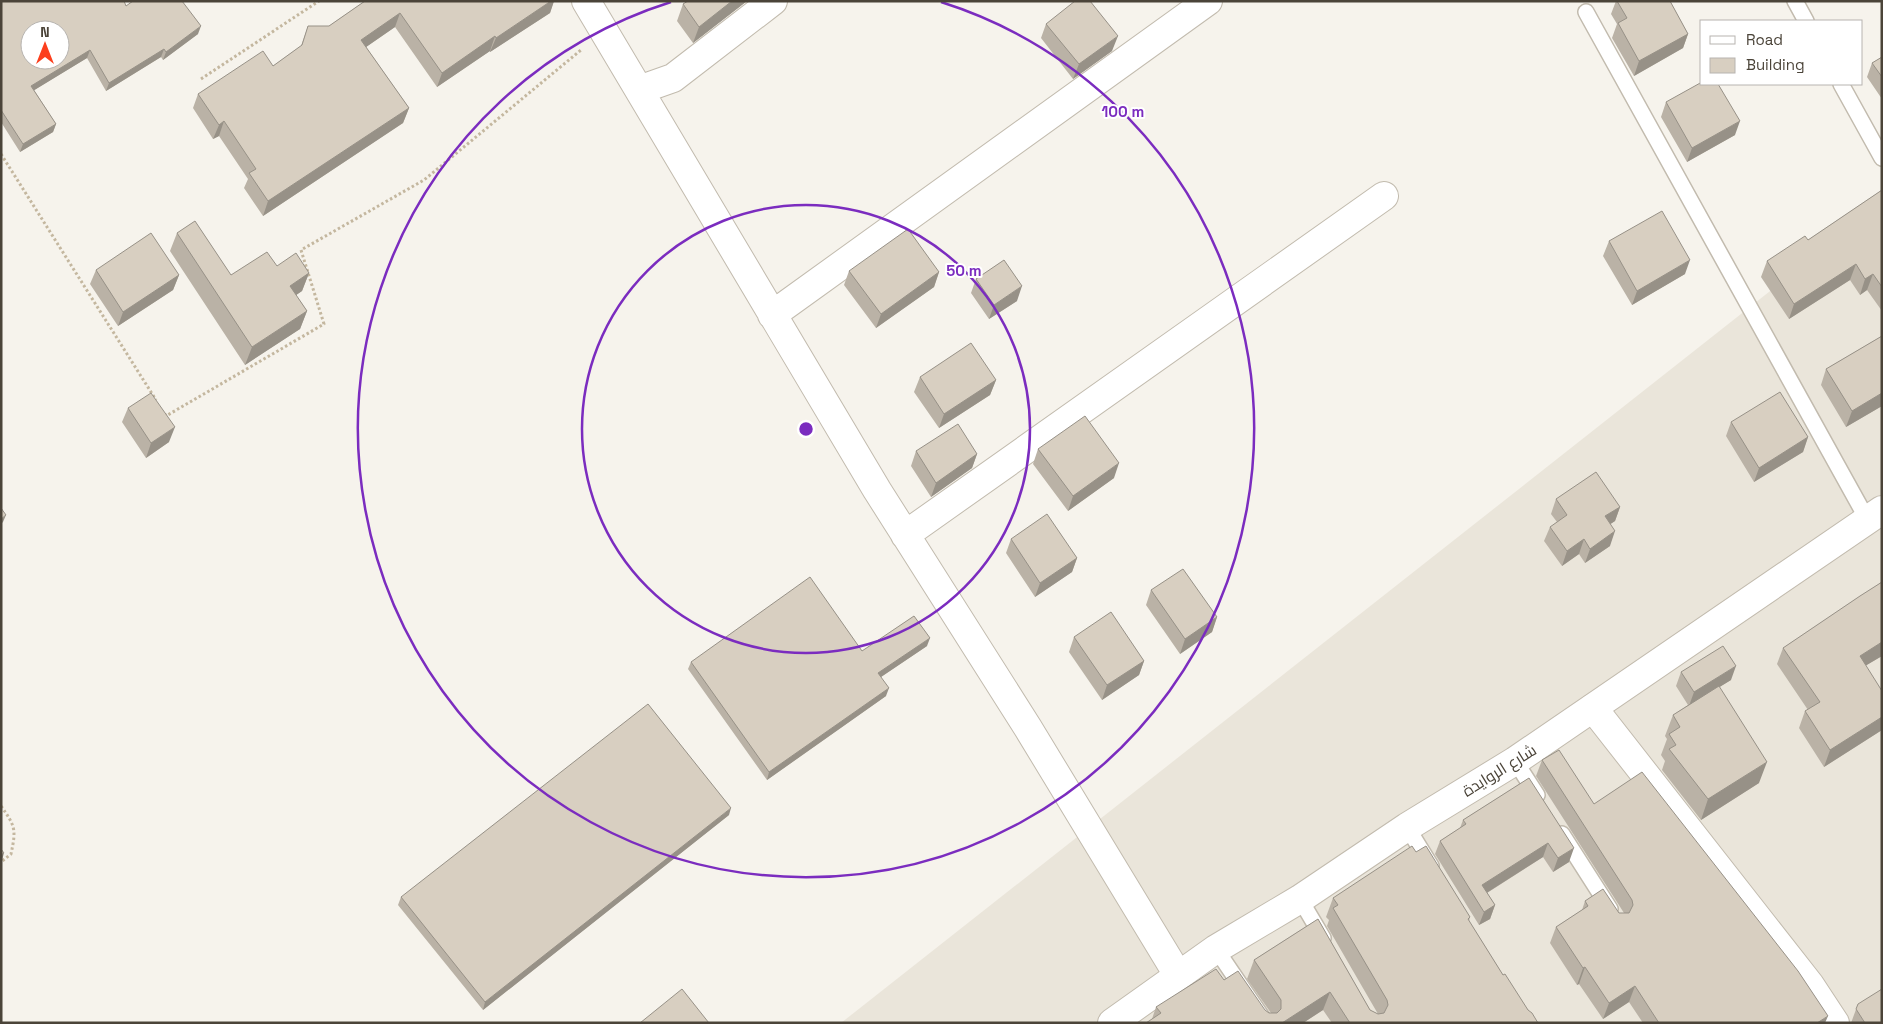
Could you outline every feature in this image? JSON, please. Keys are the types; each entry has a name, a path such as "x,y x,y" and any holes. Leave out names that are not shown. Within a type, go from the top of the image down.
{"street":[{"path":"586,1 772,316 905,535 1028,728 1178,975"},
{"path":"639,90 673,78 773,1"},
{"path":"772,316 1208,1"},
{"path":"905,535 1384,196"},
{"name":"شارع الروايدة","path":"1112,1023 1216,949 1300,899 1407,827 1515,761 1874,515"},
{"path":"1593,708 1810,985 1835,1023"}],"lane":[{"path":"1795,1 1805,20"},
{"path":"1586,12 1874,515"},
{"path":"1842,85 1882,158"},
{"path":"1515,761 1618,920"},
{"path":"1407,827 1437,876"},
{"path":"1300,899 1329,948"},
{"path":"1216,949 1266,1023"}],"path":[{"path":"201,79 319,1"},
{"path":"1,154 166,416 324,324 300,250 424,180 604,30"},
{"path":"1,806 9,817 15,832 12,854 1,862"}],"shaded area":[{"path":"1882,203 1882,1023 841,1023"}],"building":[{"path":"1,1 124,1 126,6 133,1 182,1 201,26 166,52 164,49 109,83 90,50 70,62 70,20 20,20 20,70 57,70 31,86 56,124 23,144 1,110"},
{"path":"365,1 551,1 496,38 495,36 442,73 400,13 361,40 409,108 268,201 249,173 256,169 224,121 219,125 198,94 263,51 273,66 302,45 308,26 329,26"},
{"path":"688,1 732,1 699,27 683,4"},
{"path":"1075,1 1090,1 1118,36 1079,64 1046,24"},
{"path":"1617,1 1670,1 1688,34 1639,61 1618,23 1627,18"},
{"path":"1882,57 1882,77 1872,63"},
{"path":"1700,83 1700,85 1719,85 1740,121 1692,148 1666,102"},
{"path":"1882,190 1882,287 1873,274 1865,279 1856,264 1794,304 1767,261 1805,236 1808,240"},
{"path":"1662,211 1690,260 1637,291 1609,241"},
{"path":"195,221 231,275 267,252 277,266 296,253 309,273 290,286 307,311 252,347 177,233"},
{"path":"908,229 939,272 881,314 849,271"},
{"path":"151,233 179,275 123,312 96,270"},
{"path":"1004,260 1022,286 994,305 976,279"},
{"path":"1882,336 1882,393 1852,411 1826,369"},
{"path":"971,343 996,380 944,414 920,377"},
{"path":"1780,392 1808,437 1759,468 1731,422"},
{"path":"151,393 175,427 151,443 128,408"},
{"path":"1085,416 1119,463 1073,496 1038,449"},
{"path":"958,424 977,454 936,483 916,451"},
{"path":"1596,472 1620,507 1605,516 1615,531 1590,549 1584,539 1567,551 1550,527 1567,515 1556,499"},
{"path":"1,508 6,515 1,519"},
{"path":"1047,514 1077,558 1040,583 1011,539"},
{"path":"1183,569 1217,617 1185,639 1151,590"},
{"path":"810,577 862,651 914,616 930,638 878,673 889,688 769,772 691,662"},
{"path":"1882,582 1882,642 1860,656 1882,691 1882,717 1830,750 1805,711 1820,702 1783,648"},
{"path":"1111,612 1144,661 1107,685 1074,637"},
{"path":"1723,646 1736,666 1694,692 1681,672"},
{"path":"1719,686 1767,762 1708,799 1669,749 1676,745 1669,734 1680,727 1673,715"},
{"path":"648,704 731,808 485,1002 401,897"},
{"path":"1559,750 1594,804 1642,772 1798,971 1828,1016 1817,1023 1659,1023 1635,986 1609,1003 1556,927 1588,906 1585,901 1603,889 1619,913 1629,913 1633,905 1632,900 1542,760"},
{"path":"1529,778 1574,848 1558,858 1548,843 1482,885 1495,905 1484,912 1440,841 1466,824 1463,820"},
{"path":"1412,846 1416,852 1426,846 1503,975 1505,974 1538,1023 1350,1023 1330,992 1282,1023 1146,1023 1161,1013 1156,1007 1216,969 1224,980 1238,971 1265,1010 1269,1013 1277,1013 1281,1009 1281,1000 1254,960 1318,919 1370,1010 1378,1014 1384,1013 1388,1005 1387,1000 1333,908 1338,905 1333,898"},
{"path":"682,989 709,1023 640,1023"},
{"path":"1882,989 1882,1023 1865,1023 1856,1009 1858,1004"}]}
